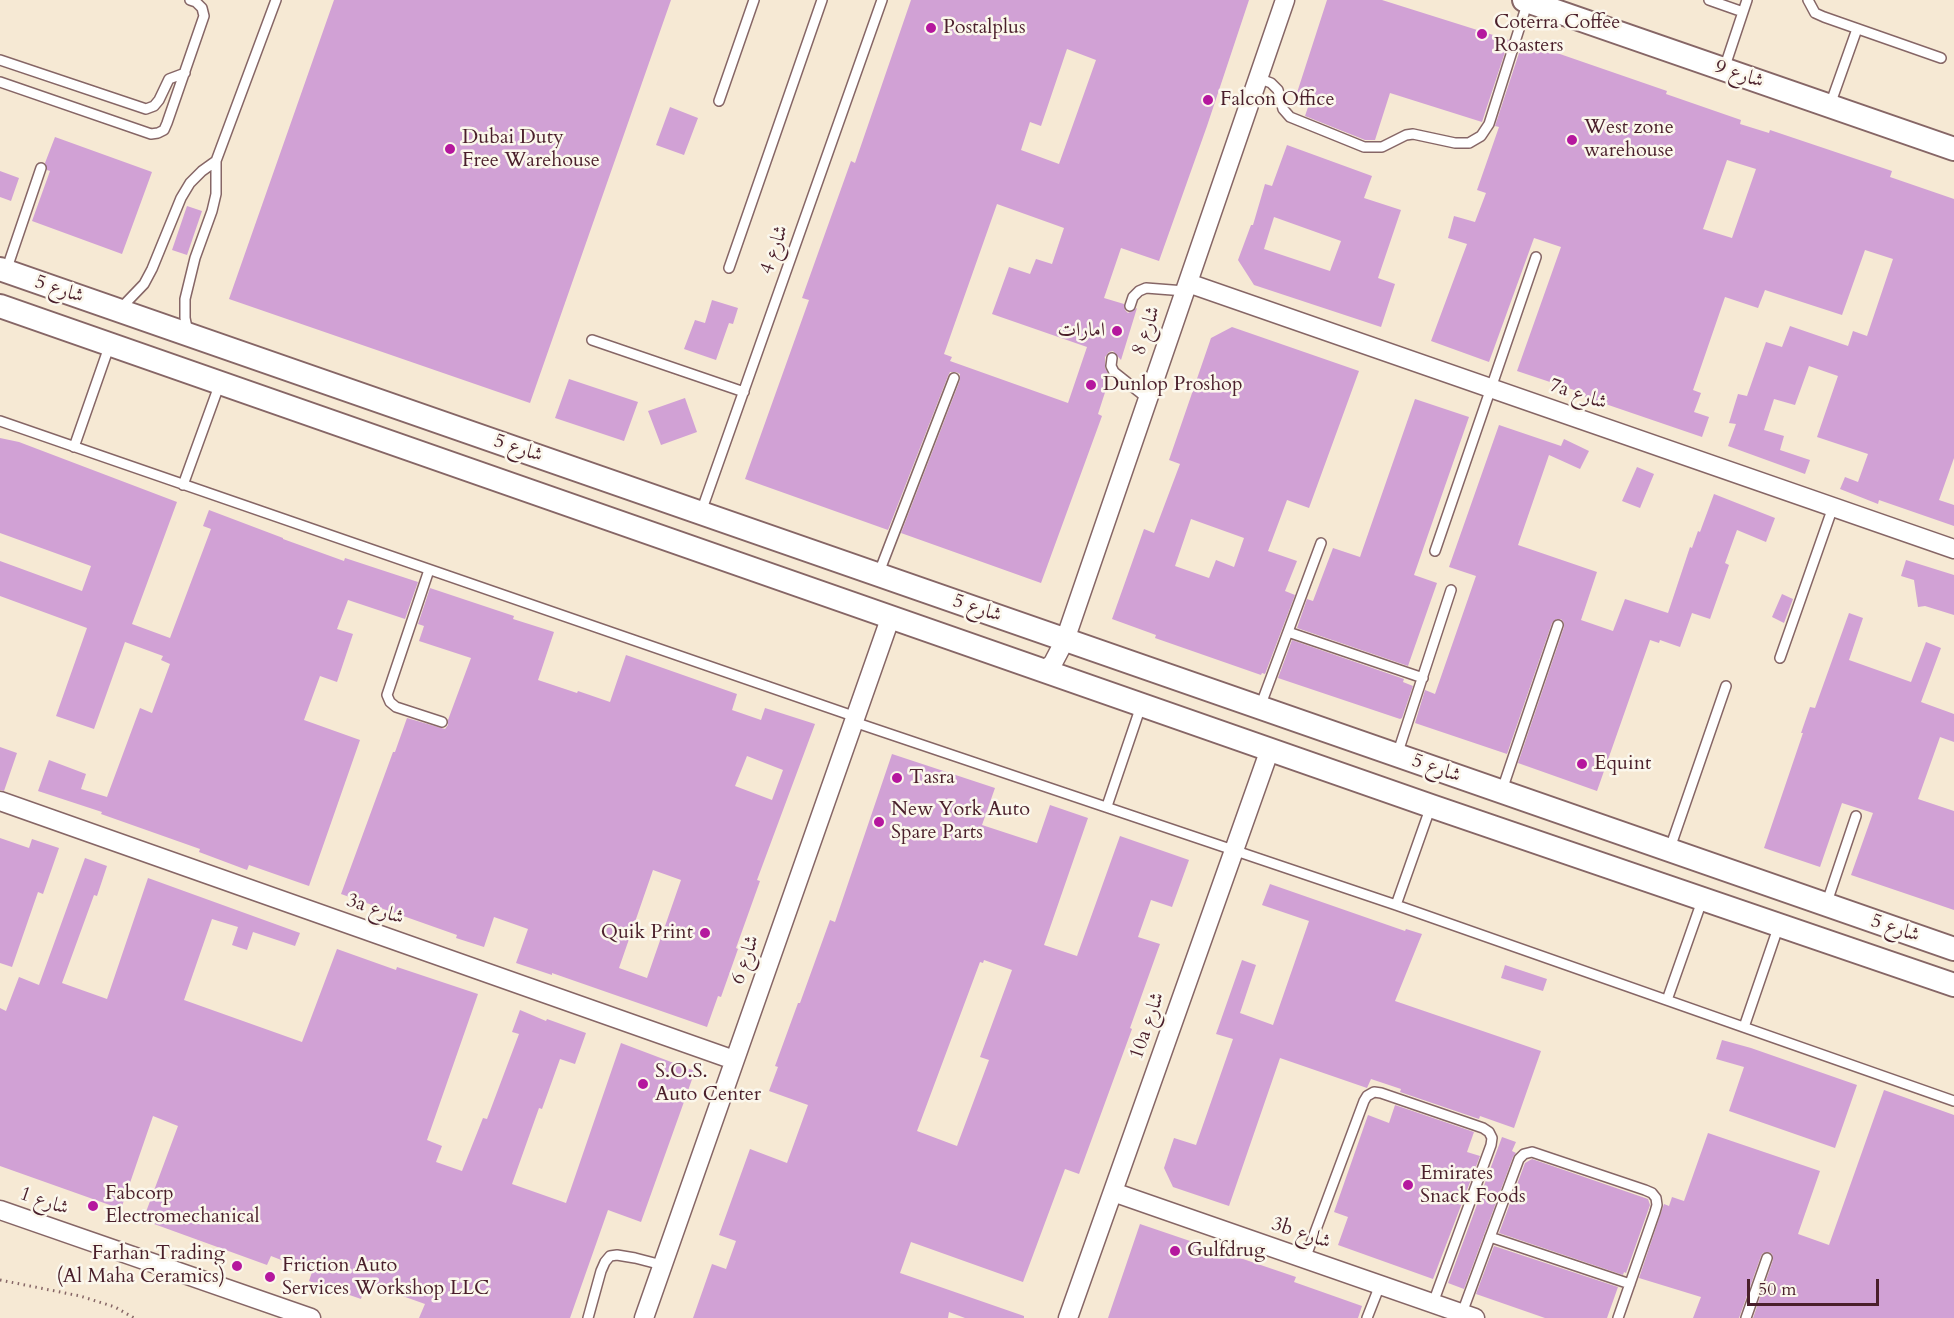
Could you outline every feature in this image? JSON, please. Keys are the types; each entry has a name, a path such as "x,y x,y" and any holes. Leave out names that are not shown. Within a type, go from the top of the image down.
{"street":[{"name":"شارع 8","path":"1044,671 1053,663 1065,640 1285,0"},
{"name":"شارع 9","path":"1526,1 1954,149"},
{"name":"شارع 5","path":"3,270 1954,949"},
{"path":"37,318 35,309 37,300 51,287"},
{"name":"7a شارع","path":"1186,287 1491,388 1954,549"},
{"name":"شارع 5","path":"0,306 1431,806 1954,985"},
{"name":"شارع 6","path":"644,1318 891,616"},
{"name":"10a شارع","path":"1068,1318 1270,749"},
{"name":"3a شارع","path":"0,801 734,1060"},
{"name":"3b شارع","path":"1113,1192 1468,1316"},
{"name":"شارع 1","path":"0,1210 311,1318"}],"lane":[{"path":"0,82 150,134 158,133 164,130 204,16 202,8 190,0"},
{"path":"188,336 185,299 195,258 214,203 217,178 216,161 276,0"},
{"path":"718,101 754,0"},
{"path":"729,268 822,0"},
{"name":"شارع 4","path":"701,512 882,0"},
{"path":"1709,0 1743,12"},
{"path":"1724,69 1746,0"},
{"path":"1808,0 1815,13 1941,58"},
{"path":"1258,78 1270,83 1278,90 1283,109 1290,117 1364,147 1382,147 1413,134 1455,143 1469,143 1481,136 1489,124 1526,1"},
{"path":"1829,106 1857,29"},
{"path":"0,60 146,109 159,100 170,79 184,73"},
{"path":"118,310 144,284 181,198 190,183 216,161"},
{"path":"3,270 41,168"},
{"path":"1435,551 1536,257"},
{"path":"1130,306 1133,297 1146,288 1186,287"},
{"path":"592,340 744,392"},
{"path":"74,447 110,344"},
{"path":"1112,358 1114,372 1148,399"},
{"path":"878,575 954,378"},
{"path":"183,485 220,383"},
{"path":"0,421 1954,1101"},
{"path":"1780,658 1833,507"},
{"path":"1260,708 1321,543"},
{"path":"429,570 387,694 390,702 396,707 442,722"},
{"path":"1397,755 1451,590"},
{"path":"1501,793 1558,626"},
{"path":"1288,632 1423,678"},
{"path":"1669,851 1726,686"},
{"path":"1107,806 1142,704"},
{"path":"1396,905 1431,806"},
{"path":"1826,905 1856,816"},
{"path":"1667,1000 1703,898"},
{"path":"1744,1027 1779,925"},
{"path":"1305,1259 1367,1096 1374,1092 1381,1093 1472,1124 1489,1132 1492,1138 1491,1145 1433,1304"},
{"path":"1468,1316 1490,1237 1516,1166 1524,1154 1532,1152 1645,1190 1656,1198 1657,1205 1618,1318"},
{"path":"1490,1237 1630,1284"},
{"path":"588,1318 601,1271 610,1256 636,1258 662,1265"},
{"path":"1746,1318 1767,1258"},
{"path":"1367,1318 1380,1284"}],"path":[{"path":"0,1280 80,1296 115,1308 134,1318"}],"building":[{"name":"Dubai Duty Free Warehouse","path":"334,0 671,0 530,403 229,299"},
{"path":"911,0 1249,0 1159,261 1121,248 1104,298 1124,304 1128,313 1137,308 1121,360 1113,351 1105,357 1105,368 1110,377 1098,414 1102,416 1041,583 901,533 960,380 960,374 956,372 950,372 948,376 888,530 745,479 809,300 802,298 851,161 855,163","holes":["1067,49 1096,60 1059,164 1021,150 1030,122 1041,126","997,204 1064,228 1052,264 1036,259 1030,274 1009,267 992,314 1087,347 1068,403 950,361 952,357 944,354"]},
{"path":"1327,0 1382,0 1509,40 1482,122 1390,93 1375,140 1365,140 1305,116 1308,107 1294,102"},
{"path":"1528,43 1667,91 1666,94 1741,120 1740,124 1769,133 1770,130 1892,171 1890,177 1954,199 1954,458 1939,500 1954,505 1954,526 1879,500 1878,504 1840,489 1845,477 1858,482 1868,454 1817,437 1838,376 1809,366 1795,405 1774,399 1764,430 1784,436 1780,450 1810,460 1805,474 1728,446 1736,424 1729,423 1738,394 1747,396 1766,342 1782,347 1790,326 1848,346 1853,331 1867,336 1893,259 1865,250 1842,315 1765,290 1758,308 1725,297 1693,390 1701,393 1694,412 1709,417 1702,437 1517,371 1561,247 1534,238 1489,362 1431,341 1467,244 1448,238 1454,216 1475,222 1486,193 1477,190 1499,127 1495,126 1522,44 1527,46","holes":["1727,160 1756,169 1732,238 1703,229"]},
{"path":"670,107 698,118 684,155 656,145"},
{"path":"55,137 152,172 122,254 32,221 50,171 47,170 45,163"},
{"path":"1287,145 1372,176 1364,198 1401,210 1378,278 1395,284 1381,327 1254,285 1238,260 1251,225 1253,225 1265,184 1272,186","holes":["1274,217 1341,241 1330,271 1264,249"]},
{"path":"0,171 19,178 11,201 0,197"},
{"path":"187,206 202,211 187,255 172,250"},
{"path":"712,300 738,308 733,324 729,323 716,360 684,349 695,320 705,323"},
{"path":"1232,327 1359,371 1309,508 1287,500 1268,551 1297,561 1285,591 1295,595 1265,674 1261,675 1155,638 1156,635 1112,619 1144,529 1154,533 1180,464 1169,460 1211,338","holes":["1191,519 1244,538 1234,567 1216,560 1209,578 1175,566"]},
{"path":"569,379 638,402 624,441 555,418"},
{"path":"685,398 697,432 661,445 648,411"},
{"path":"1415,399 1469,417 1414,575 1437,583 1408,666 1297,628 1307,599 1313,601 1333,548 1360,557"},
{"path":"1499,425 1561,446 1564,439 1589,451 1580,469 1549,455 1518,545 1597,572 1581,620 1613,631 1625,599 1668,613 1690,547 1692,548 1698,531 1700,532 1714,494 1775,518 1766,542 1737,530 1725,563 1729,565 1710,619 1692,613 1680,647 1660,640 1659,643 1650,640 1597,791 1518,763 1564,627 1561,619 1556,619 1552,623 1507,754 1415,723 1425,690 1435,694 1476,576 1449,567"},
{"path":"0,438 19,442 177,502 132,624 170,638 211,529 203,526 209,510 344,561 345,558 418,582 405,619 348,600 337,629 353,634 337,682 320,676 304,720 360,740 309,886 249,865 247,870 199,852 200,849 101,814 102,812 38,791 49,760 86,774 81,789 107,797 140,708 152,713 170,664 161,660 163,656 125,642 94,729 56,716 87,628 0,596 0,561 82,591 91,566 0,533"},
{"path":"1637,467 1654,474 1640,508 1622,501"},
{"path":"1906,560 1954,575 1954,615 1925,606 1918,607 1914,580 1901,576"},
{"path":"430,588 554,632 538,680 610,702 626,655 737,694 732,710 761,720 765,708 815,724 757,880 760,881 721,997 718,996 707,1027 552,973 552,975 516,963 528,929 494,917 484,947 456,938 457,935 341,894 407,718 445,729 471,658 419,641 424,626 418,624","holes":["747,756 783,770 772,800 735,786","653,870 681,880 647,978 619,968"]},
{"path":"1782,594 1793,599 1784,623 1772,617"},
{"path":"1849,613 1863,618 1849,660 1911,682 1926,642 1941,648 1921,702 1954,714 1954,742 1940,737 1918,799 1954,811 1954,910 1851,875 1873,813 1842,803 1820,867 1764,848 1810,707 1815,708"},
{"path":"1292,640 1404,679 1403,682 1413,686 1402,718 1278,678"},
{"path":"0,747 17,753 4,791 0,790"},
{"path":"892,754 995,788 982,825 1037,843 1050,805 1088,818 1044,945 1077,956 1120,836 1189,860 1172,907 1151,900 1138,937 1160,944 1130,1028 1132,1029 1079,1174 1065,1169 1023,1282 911,1242 900,1273 1024,1316 1024,1318 965,1318 949,1312 948,1318 693,1318 712,1264 726,1269 736,1241 719,1235 750,1149 787,1163 808,1105 769,1091 778,1067 775,1066 830,920 835,922","holes":["984,960 1012,970 980,1057 989,1060 957,1146 917,1131 980,962 983,963"]},
{"path":"0,838 29,848 32,839 59,848 43,894 38,892 12,967 0,963"},
{"path":"85,858 107,866 62,983 107,999 148,878 300,933 295,946 253,932 247,950 232,945 238,927 212,919 184,1000 302,1042 337,949 396,970 397,967 478,994 427,1140 442,1146 436,1162 462,1171 483,1118 487,1119 519,1034 512,1032 520,1010 546,1021 547,1019 586,1033 575,1064 560,1059 542,1109 539,1108 512,1184 566,1203 621,1043 695,1071 641,1222 608,1210 570,1318 419,1318 425,1304 366,1283 361,1299 309,1281 312,1272 271,1256 267,1265 143,1220 178,1126 153,1116 121,1209 0,1166 0,1008 6,1011 19,977 39,985"},
{"path":"1270,884 1405,931 1406,929 1422,934 1395,1001 1541,1051 1514,1128 1480,1116 1479,1119 1400,1092 1401,1089 1371,1079 1367,1088 1280,1058 1229,1206 1173,1187 1164,1168 1174,1138 1196,1145 1233,1039 1216,1034 1242,960 1256,965 1240,1013 1273,1025 1309,921 1262,905"},
{"path":"1505,965 1547,979 1543,991 1501,978"},
{"path":"1722,1040 1857,1085 1835,1148 1729,1111 1744,1067 1716,1059"},
{"path":"1884,1090 1954,1115 1954,1318 1753,1318 1773,1260 1769,1252 1761,1256 1739,1318 1693,1318 1701,1297 1639,1278 1664,1204 1669,1206 1672,1197 1684,1201 1708,1133 1820,1171 1798,1234 1829,1245"},
{"name":"Emirates Snack Foods","path":"1395,1105 1474,1132 1467,1152 1480,1156 1433,1279 1338,1245 1348,1217 1334,1212 1368,1115 1389,1123"},
{"path":"1502,1137 1516,1142 1512,1151 1516,1153 1464,1289 1448,1283"},
{"path":"1532,1159 1648,1199 1650,1205 1626,1273 1624,1272 1623,1275 1499,1233 1525,1163"},
{"name":"Gulfdrug","path":"1140,1224 1296,1277 1294,1282 1362,1306 1358,1318 1108,1318"},
{"path":"1494,1246 1618,1287 1607,1318 1545,1318 1476,1294"}],"place":[{"name":"Postalplus","path":"931,28"},
{"name":"Coterra Coffee Roasters","path":"1482,34"},
{"name":"Falcon Office","path":"1208,100"},
{"name":"West zone warehouse","path":"1572,140"},
{"name":"Dubai Duty Free Warehouse","path":"450,149"},
{"name":"امارات","path":"1117,331"},
{"name":"Dunlop Proshop","path":"1091,385"},
{"name":"Equint","path":"1582,764"},
{"name":"Tasra","path":"897,778"},
{"name":"New York Auto Spare Parts","path":"879,822"},
{"name":"Quik Print","path":"705,933"},
{"name":"S.O.S. Auto Center","path":"643,1084"},
{"name":"Emirates Snack Foods","path":"1408,1185"},
{"name":"Fabcorp Electromechanical","path":"93,1206"},
{"name":"Gulfdrug","path":"1175,1251"},
{"name":"Farhan Trading (Al Maha Ceramics)","path":"237,1266"},
{"name":"Friction Auto Services Workshop LLC","path":"270,1277"}]}
